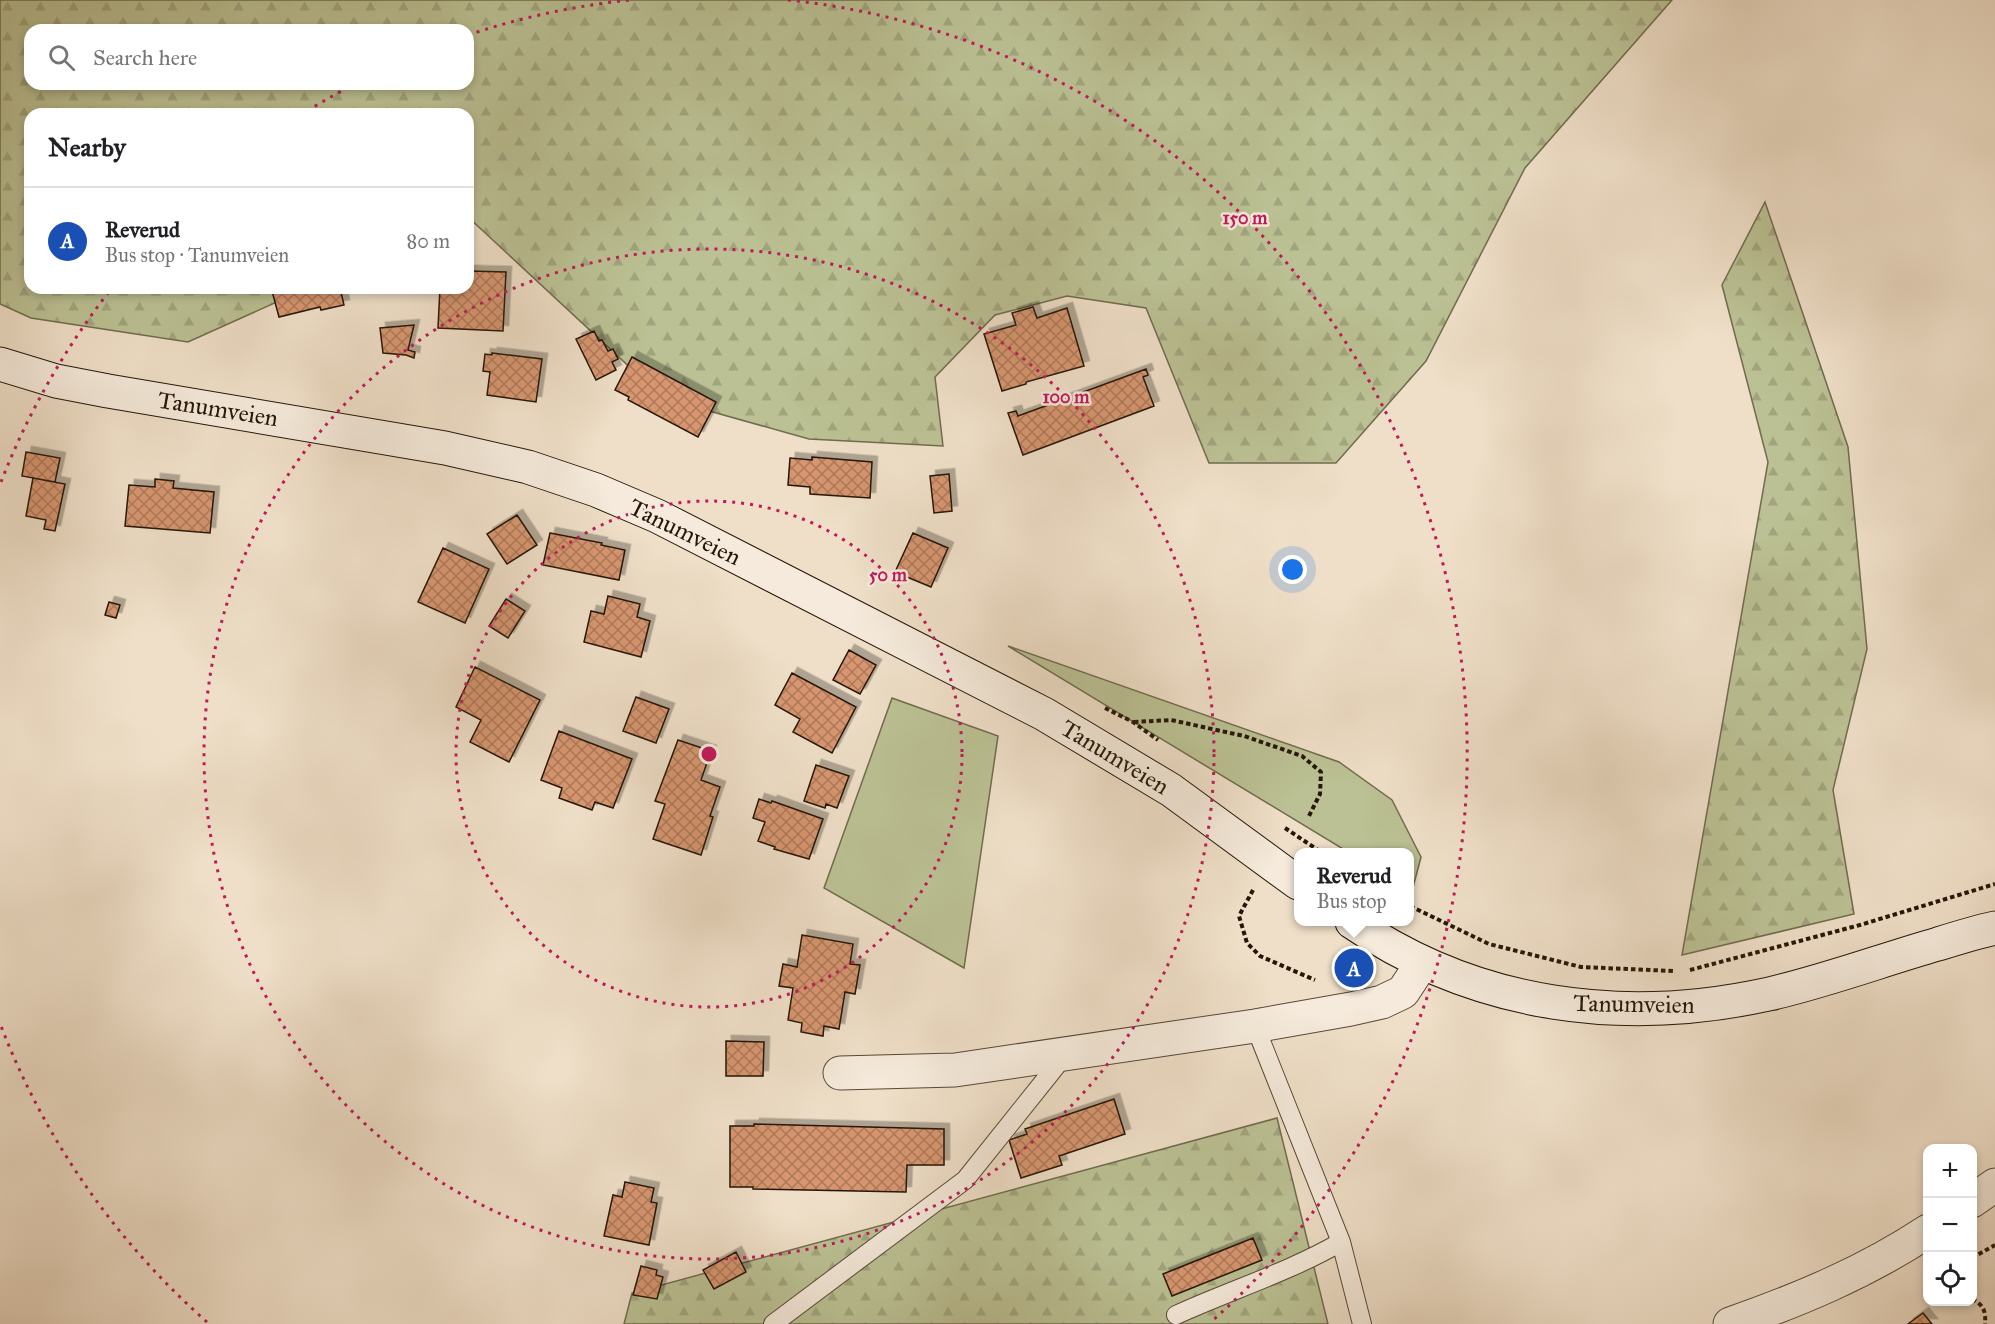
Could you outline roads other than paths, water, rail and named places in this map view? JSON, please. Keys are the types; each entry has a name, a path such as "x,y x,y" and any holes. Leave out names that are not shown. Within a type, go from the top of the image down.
{"main road":[{"name":"Tanumveien","path":"0,364 56,381 98,389 445,448 528,467 596,490 657,516 1044,714 1171,790 1294,879"},
{"name":"Tanumveien","path":"1359,926 1422,963 1493,990 1590,1007 1648,1010 1709,1005 1770,994 1995,928"},
{"path":"840,1073 955,1070 1255,1026 1351,1009 1382,1002 1403,992 1422,963"},
{"path":"1976,1198 1995,1185"},
{"path":"1730,1324 1841,1281 1923,1234"}],"lane":[{"path":"1255,1026 1341,1242 1362,1324"},
{"path":"773,1324 965,1180 1065,1055"},
{"path":"1176,1315 1310,1260 1341,1242"}],"place":[{"name":"Reverud","path":"1354,968"}]}
